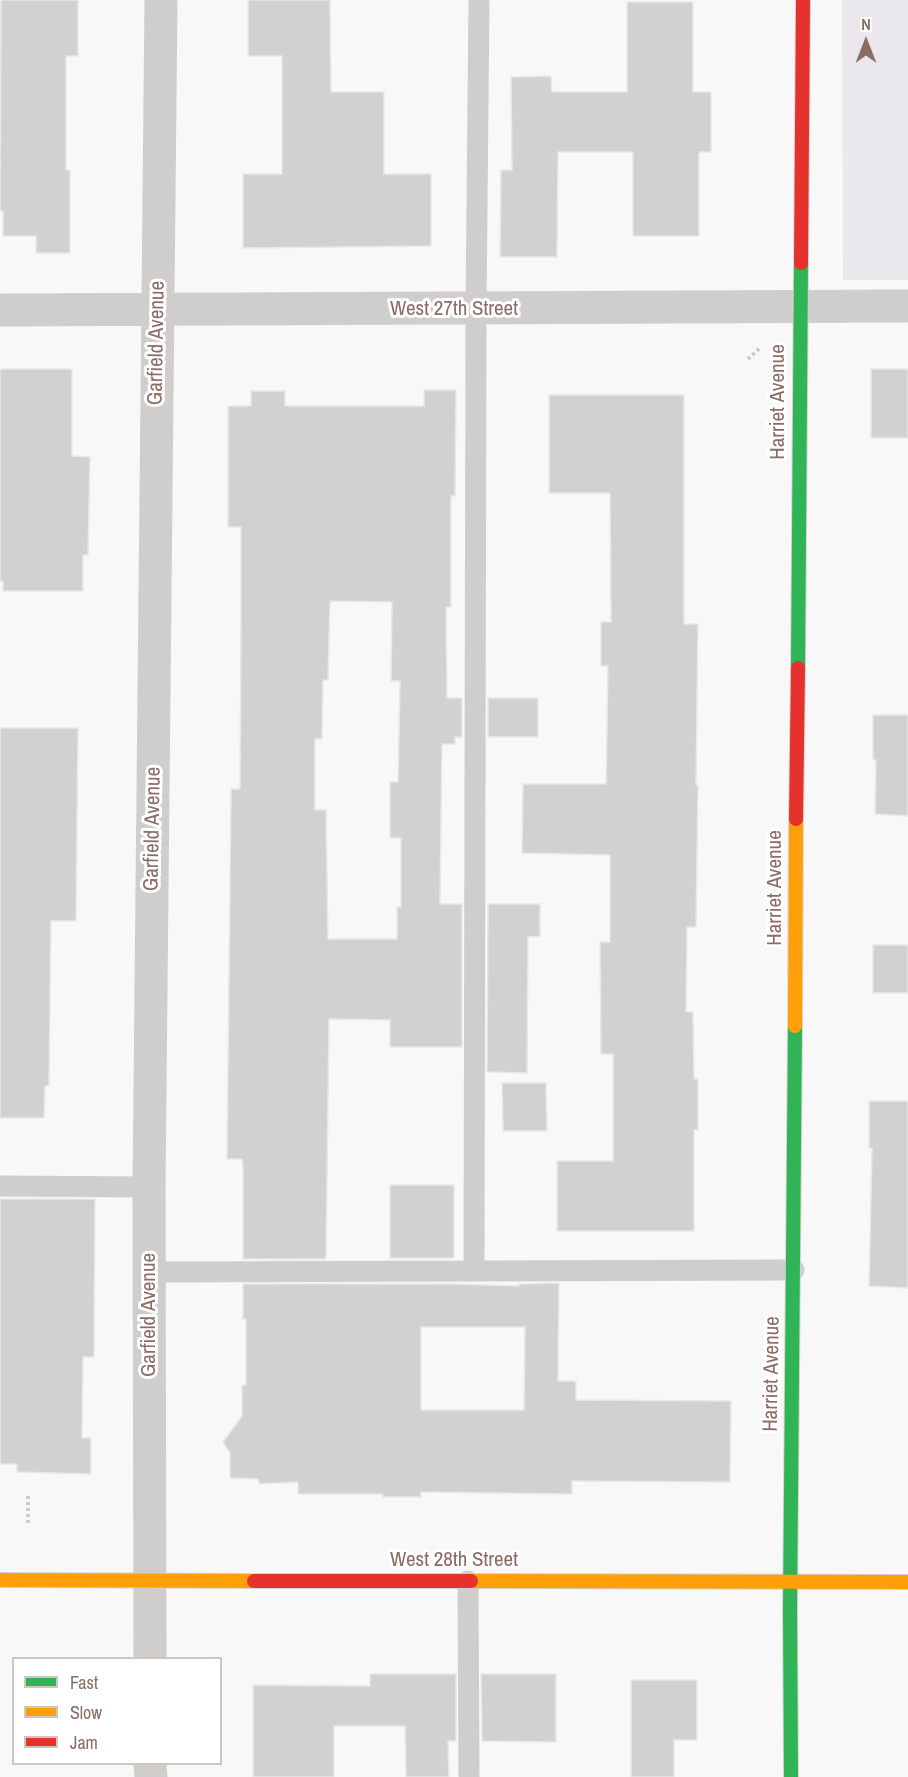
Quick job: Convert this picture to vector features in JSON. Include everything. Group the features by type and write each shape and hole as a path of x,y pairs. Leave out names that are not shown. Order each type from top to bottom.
{"street":[{"name":"Garfield Avenue","path":"150,1657 149,1187 161,0"},
{"name":"Harriet Avenue","path":"791,1777 802,0"},
{"name":"West 27th Street","path":"0,310 908,306"},
{"name":"West 28th Street","path":"0,1580 908,1582"}],"lane":[{"path":"474,1271 479,0"},
{"path":"0,1186 149,1187"},
{"path":"149,1272 794,1270"},
{"path":"468,1581 469,1777"}],"path":[{"path":"748,359 763,345"},
{"path":"28,1496 28,1524"}],"shaded area":[{"path":"842,0 908,0 908,280 843,280"}],"building":[{"path":"1,0 78,0 78,56 66,56 66,170 70,170 70,253 36,253 36,236 3,236 3,211 0,211"},
{"path":"248,0 330,0 331,92 384,92 384,174 431,174 431,246 243,248 243,174 282,174 282,56 248,56"},
{"path":"627,2 693,2 693,92 711,92 711,152 699,152 699,236 633,236 633,152 558,152 557,257 500,257 501,170 512,170 511,77 551,76 552,92 627,92"},
{"path":"0,369 72,369 72,456 90,457 88,555 83,555 83,591 3,591 3,581 0,581"},
{"path":"871,369 908,369 908,438 871,438"},
{"path":"424,390 456,390 455,496 451,496 451,607 446,607 447,698 462,698 462,737 455,737 455,744 442,744 440,904 462,904 462,1047 390,1047 390,1020 329,1019 326,1259 243,1259 243,1165 242,1159 227,1159 231,789 240,789 241,623 241,527 228,527 228,406 251,406 251,391 285,391 285,406 424,406","holes":["330,601 392,602 391,681 400,681 398,782 390,782 390,838 401,838 401,907 397,907 397,939 328,939 326,810 315,810 315,739 322,739 323,680 328,680"]},
{"path":"549,395 684,395 684,624 698,624 696,927 687,927 686,1012 693,1012 694,1079 698,1079 698,1130 694,1130 694,1231 557,1231 557,1161 613,1161 613,1054 601,1054 600,942 610,942 610,855 522,853 523,784 606,784 608,666 601,666 601,622 611,622 610,493 549,493"},
{"path":"488,698 538,698 538,737 488,737"},
{"path":"873,715 908,715 908,816 875,814 876,760 873,760"},
{"path":"0,728 78,728 76,921 51,921 49,1086 45,1086 44,1118 0,1118"},
{"path":"488,904 540,904 540,936 528,937 527,1073 487,1072"},
{"path":"873,945 908,945 908,993 873,993"},
{"path":"502,1083 546,1083 547,1131 503,1131"},
{"path":"869,1101 908,1101 908,1288 869,1286 872,1148 869,1148"},
{"path":"390,1185 454,1185 454,1258 390,1258"},
{"path":"0,1199 95,1199 94,1357 83,1357 82,1438 91,1438 91,1474 17,1472 17,1464 0,1464"},
{"path":"559,1283 558,1381 576,1381 576,1400 731,1401 730,1482 572,1481 572,1494 421,1492 421,1497 383,1497 383,1494 298,1494 298,1482 259,1484 258,1479 230,1478 230,1453 223,1442 242,1416 242,1385 246,1385 246,1319 243,1319 243,1284 519,1286 519,1284","holes":["421,1327 525,1327 524,1410 421,1410"]},
{"path":"370,1674 456,1674 456,1741 448,1741 449,1777 406,1777 405,1726 334,1726 334,1777 253,1777 253,1685 370,1686"},
{"path":"481,1674 556,1674 556,1742 482,1741"},
{"path":"631,1680 697,1680 697,1740 674,1740 674,1777 631,1777"}],"traffic: fast":[{"path":"798,668 801,263"},
{"path":"791,1777 790,1608 795,1026"}],"traffic: slow":[{"path":"795,1026 796,819"},
{"path":"0,1580 254,1581"},
{"path":"471,1581 908,1582"}],"traffic: jam":[{"path":"801,263 803,0"},
{"path":"796,819 798,668"},
{"path":"254,1581 471,1581"}]}
